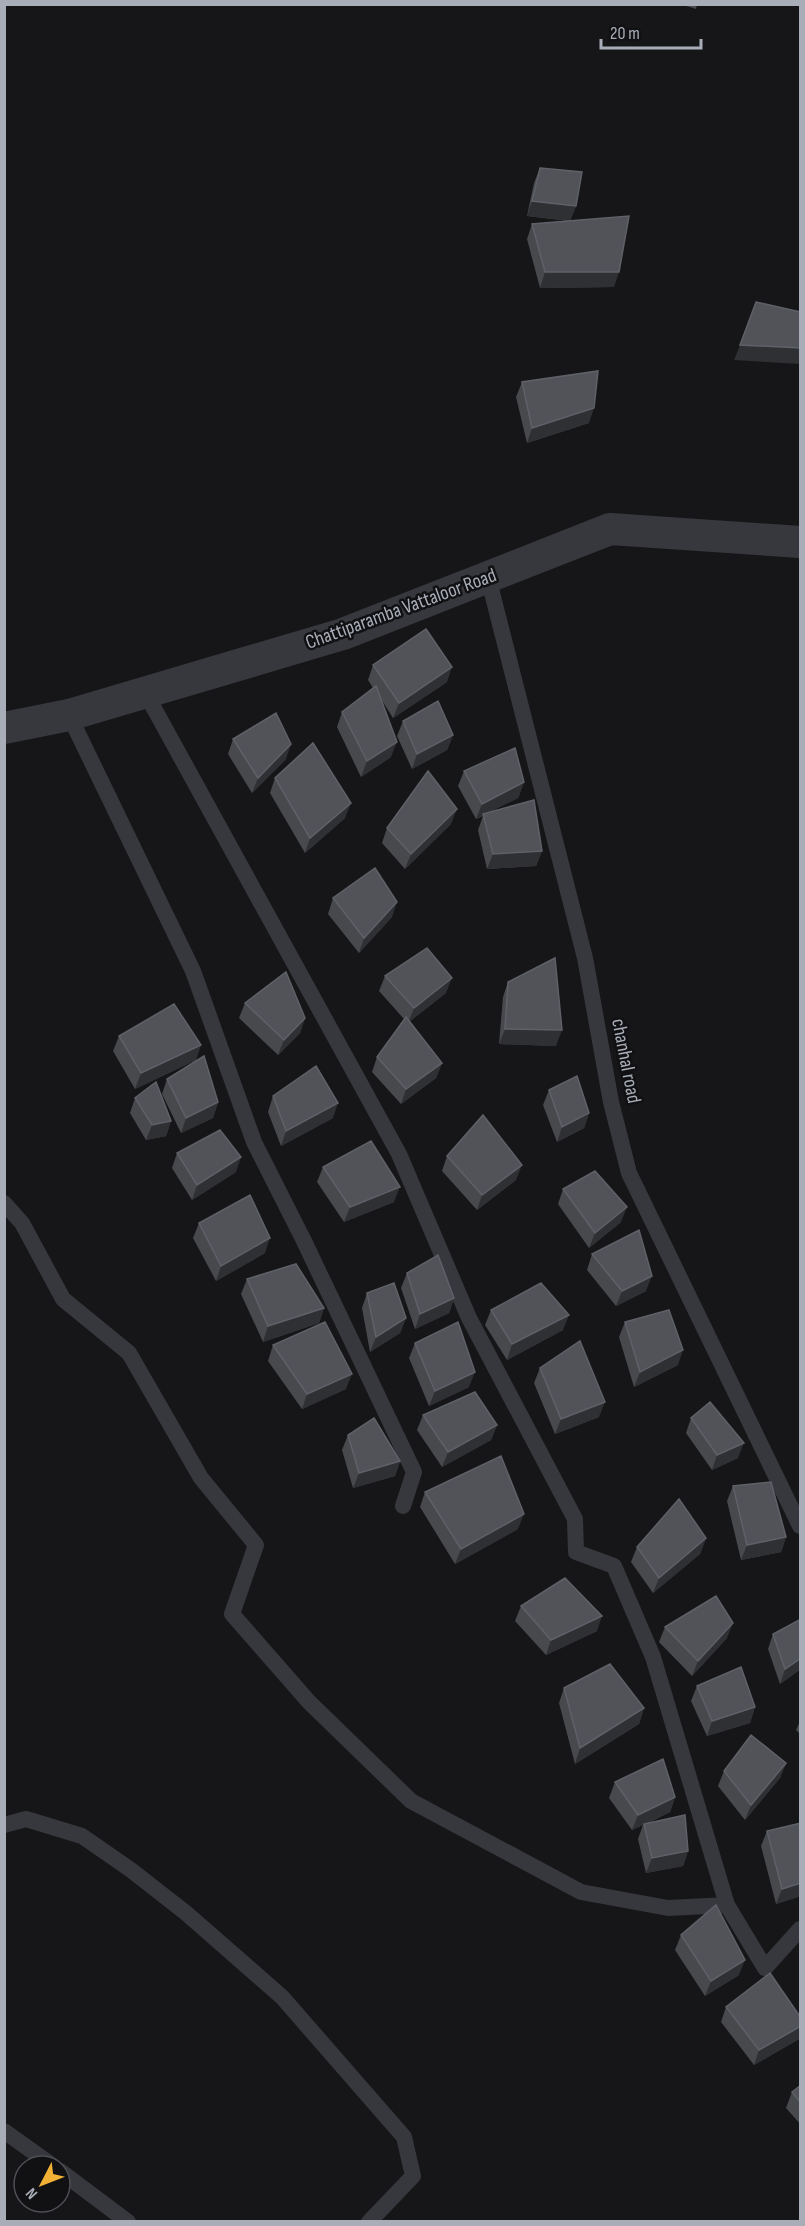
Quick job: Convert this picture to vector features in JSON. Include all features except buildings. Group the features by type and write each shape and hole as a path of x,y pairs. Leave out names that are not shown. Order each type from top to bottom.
{"street":[{"name":"Chattiparamba Vattaloor Road","path":"4,729 69,715 343,634 610,528 801,542"}],"lane":[{"name":"chanhal road","path":"488,577 585,958 611,1102 629,1173 799,1520"},
{"path":"145,692 399,1154 469,1318 576,1519 576,1552 614,1566 653,1657 727,1905 765,1968 801,1929"},
{"path":"69,715 193,971 254,1142 414,1472 403,1506"},
{"path":"4,1203 22,1223 63,1299 129,1353 201,1478 256,1545 232,1614 309,1702 402,1793 411,1801 581,1892 668,1908 727,1905"},
{"path":"4,1825 26,1819 82,1836 131,1870 186,1913 282,1997 404,2137 413,2176 369,2222"},
{"path":"4,2131 36,2154"},
{"path":"72,2180 128,2222"}]}
